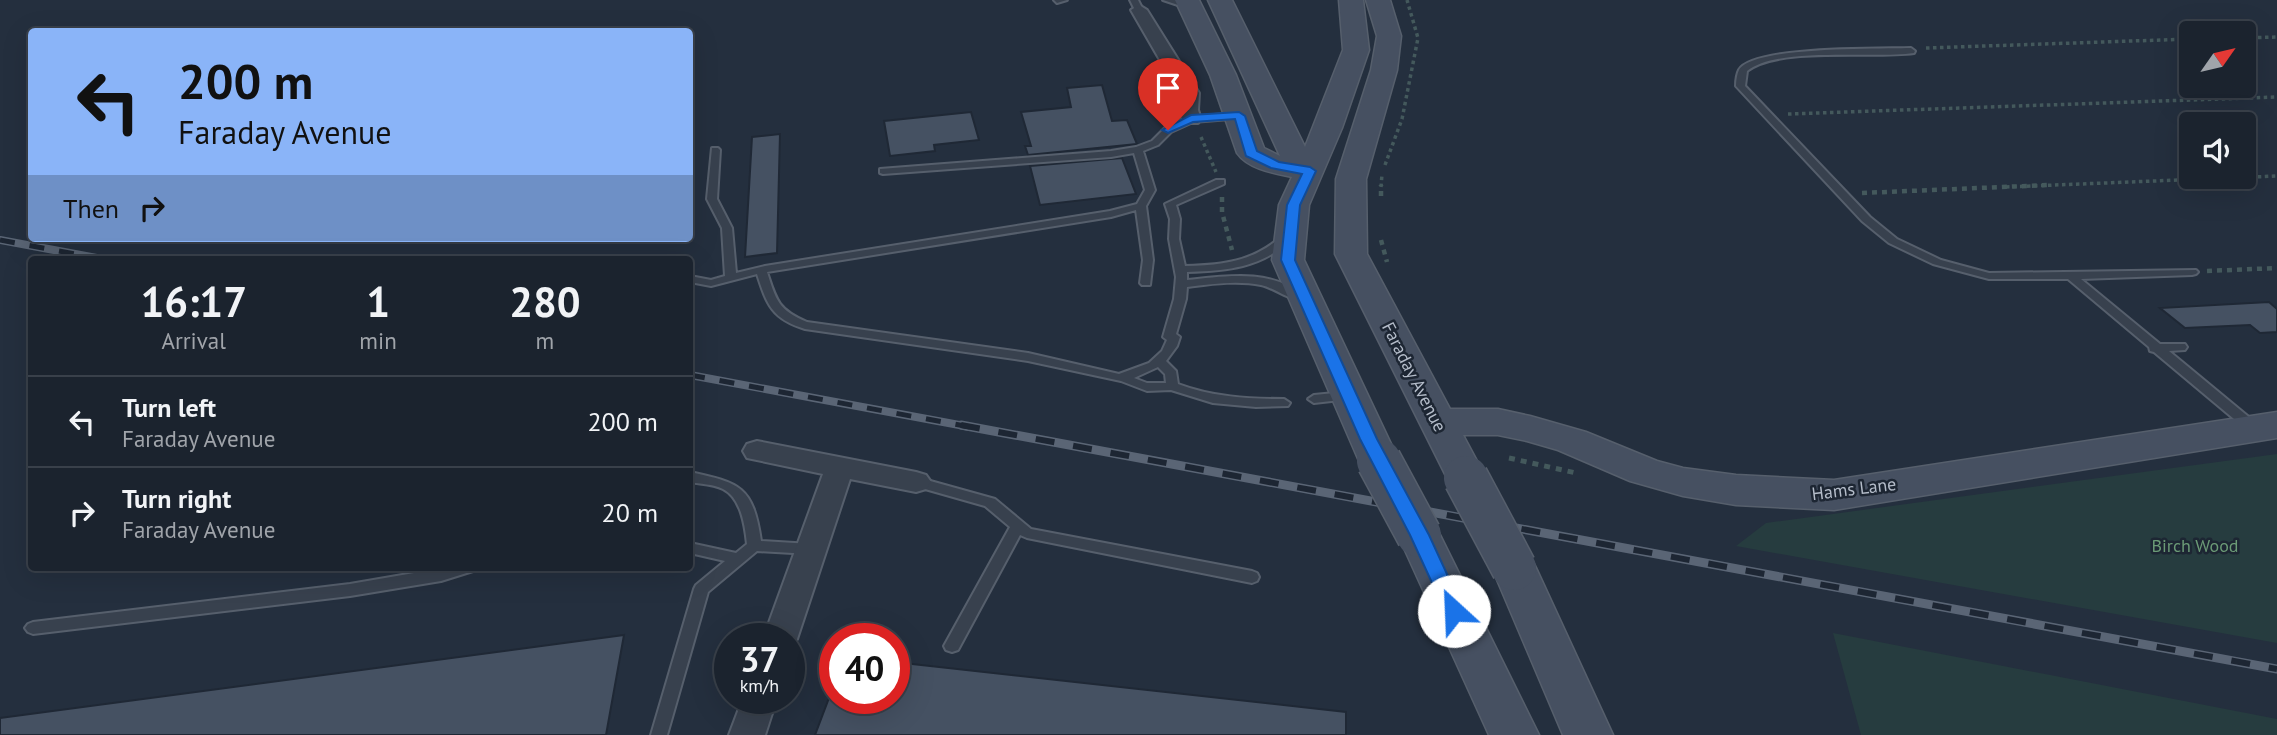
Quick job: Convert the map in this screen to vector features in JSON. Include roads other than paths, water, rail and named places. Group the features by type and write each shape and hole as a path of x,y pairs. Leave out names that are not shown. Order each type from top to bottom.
{"street":[{"path":"1220,0 1304,170"},
{"path":"1351,0 1356,50 1304,170 1289,233 1288,260 1308,305 1331,398 1379,461 1419,535 1514,735"},
{"name":"Faraday Avenue","path":"1378,0 1389,36 1384,70 1351,179 1352,254 1436,422 1514,568 1588,735"},
{"path":"1181,2 1212,48 1251,153 1276,165 1304,170"},
{"path":"1137,6 1189,93 1188,110 1191,119"},
{"name":"Hams Lane","path":"1436,422 1498,422 1519,427 1572,441 1644,471 1683,482 1786,494 1834,495 2265,427"},
{"path":"757,451 916,482"},
{"path":"786,623 839,468"},
{"path":"747,735 754,714"}],"lane":[{"path":"1057,1 1063,0"},
{"path":"1911,51 1782,55 1752,63 1743,70 1740,86 1866,219 1894,241 1937,262 1989,276 2192,272"},
{"path":"883,171 1111,155 1138,150 1154,143 1168,130 1191,119 1239,116"},
{"path":"715,150 712,199 727,228 731,277"},
{"path":"1138,150 1150,190 1141,206 1148,260 1146,283"},
{"path":"1123,377 1158,362 1172,348 1174,337 1169,337 1181,284 1181,269 1174,239 1175,219 1170,204 1220,182"},
{"path":"693,280 711,283 761,270 1111,214 1141,206"},
{"path":"1181,269 1245,264 1261,257 1289,233"},
{"path":"761,270 770,303 788,319 804,325 1028,357 1123,377 1142,387 1162,389 1172,386 1193,395 1226,401 1284,403"},
{"path":"2071,276 2154,348 2265,427"},
{"path":"1181,284 1252,280 1277,286 1308,305"},
{"path":"2154,348 2181,347"},
{"path":"1158,362 1170,371 1172,386"},
{"path":"693,478 731,487 738,495 752,529 754,546"},
{"path":"916,482 990,502 1027,533 1252,577"},
{"path":"952,646 1018,526"},
{"path":"659,735 701,589 754,546 811,550"},
{"path":"693,549 738,559"},
{"path":"33,628 350,590 454,571"}],"railway":[{"path":"0,240 86,256"},
{"path":"693,376 970,427"},
{"path":"961,425 2277,669"}],"park label":[{"name":"Birch Wood","path":"2195,546"}]}
